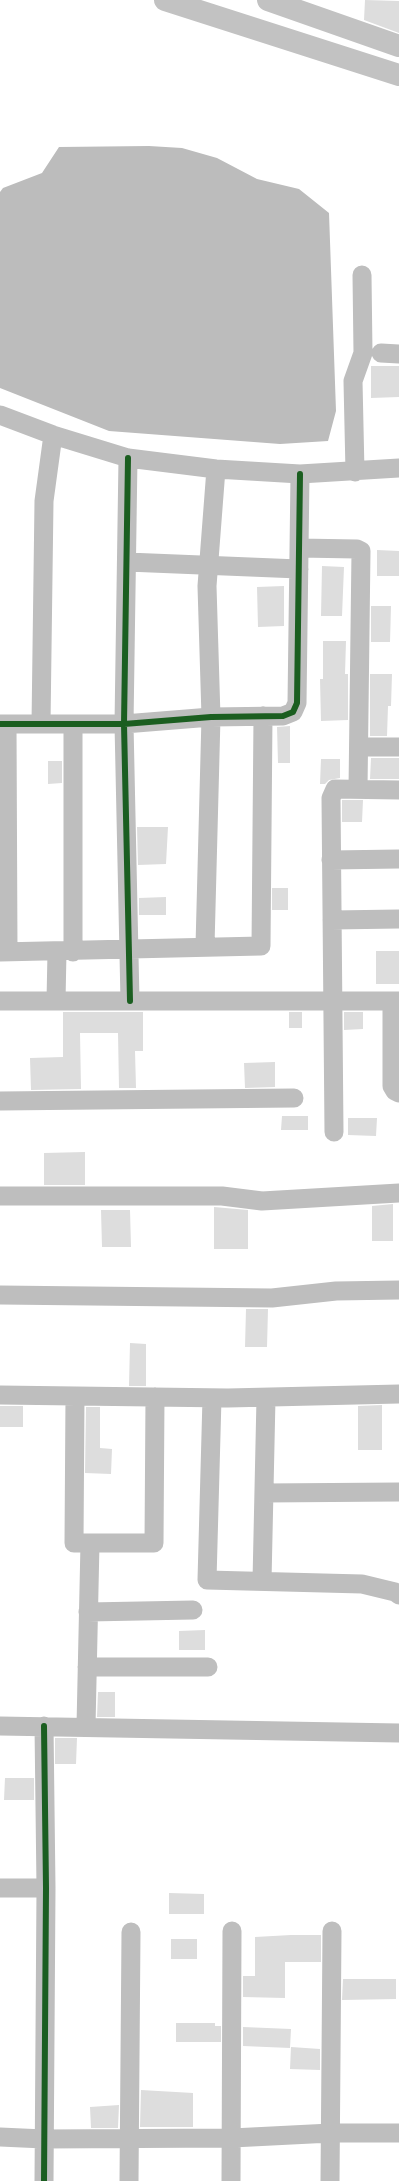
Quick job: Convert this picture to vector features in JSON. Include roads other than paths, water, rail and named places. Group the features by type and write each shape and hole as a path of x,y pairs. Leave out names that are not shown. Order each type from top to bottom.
{"street":[{"path":"165,0 399,75"},
{"path":"268,0 399,46"},
{"path":"355,472 353,381 362,353 362,275"},
{"path":"0,415 53,435 128,458 216,469 300,474 355,472 399,468"},
{"path":"41,724 44,501 53,435"},
{"path":"128,458 124,724 130,1001"},
{"path":"205,946 211,717 208,565 216,469"},
{"path":"263,716 261,946 205,946 65,952 4,952 4,724 124,724 211,717 263,716 283,716 293,712 297,703 300,474"},
{"path":"299,548 357,549 361,551 358,789"},
{"path":"127,562 299,569"},
{"path":"56,1001 65,952 73,724"},
{"path":"359,747 399,747"},
{"path":"334,1132 331,860 332,792 335,789 399,790"},
{"path":"331,860 399,859"},
{"path":"332,920 399,919"},
{"path":"0,1001 395,1001 392,1086 395,1091 399,1093"},
{"path":"0,1101 294,1098"},
{"path":"0,1196 222,1196 262,1201 399,1193"},
{"path":"0,1295 272,1298 336,1291 399,1290"},
{"path":"0,1395 266,1398 399,1394"},
{"path":"75,1396 74,1543 154,1543 155,1397"},
{"path":"212,1398 207,1580 362,1584 395,1592 399,1595"},
{"path":"262,1581 266,1398"},
{"path":"264,1493 399,1492"},
{"path":"86,1726 90,1543"},
{"path":"88,1612 193,1610"},
{"path":"87,1667 208,1667"},
{"path":"0,1726 86,1726 399,1732 399,1744"},
{"path":"44,1726 46,1888 44,2181"},
{"path":"0,1888 46,1888"},
{"path":"231,2181 232,1931"},
{"path":"330,2181 332,1931"},
{"path":"130,2181 131,1932"},
{"path":"0,2137 44,2139 232,2138 331,2133 399,2133"}]}
